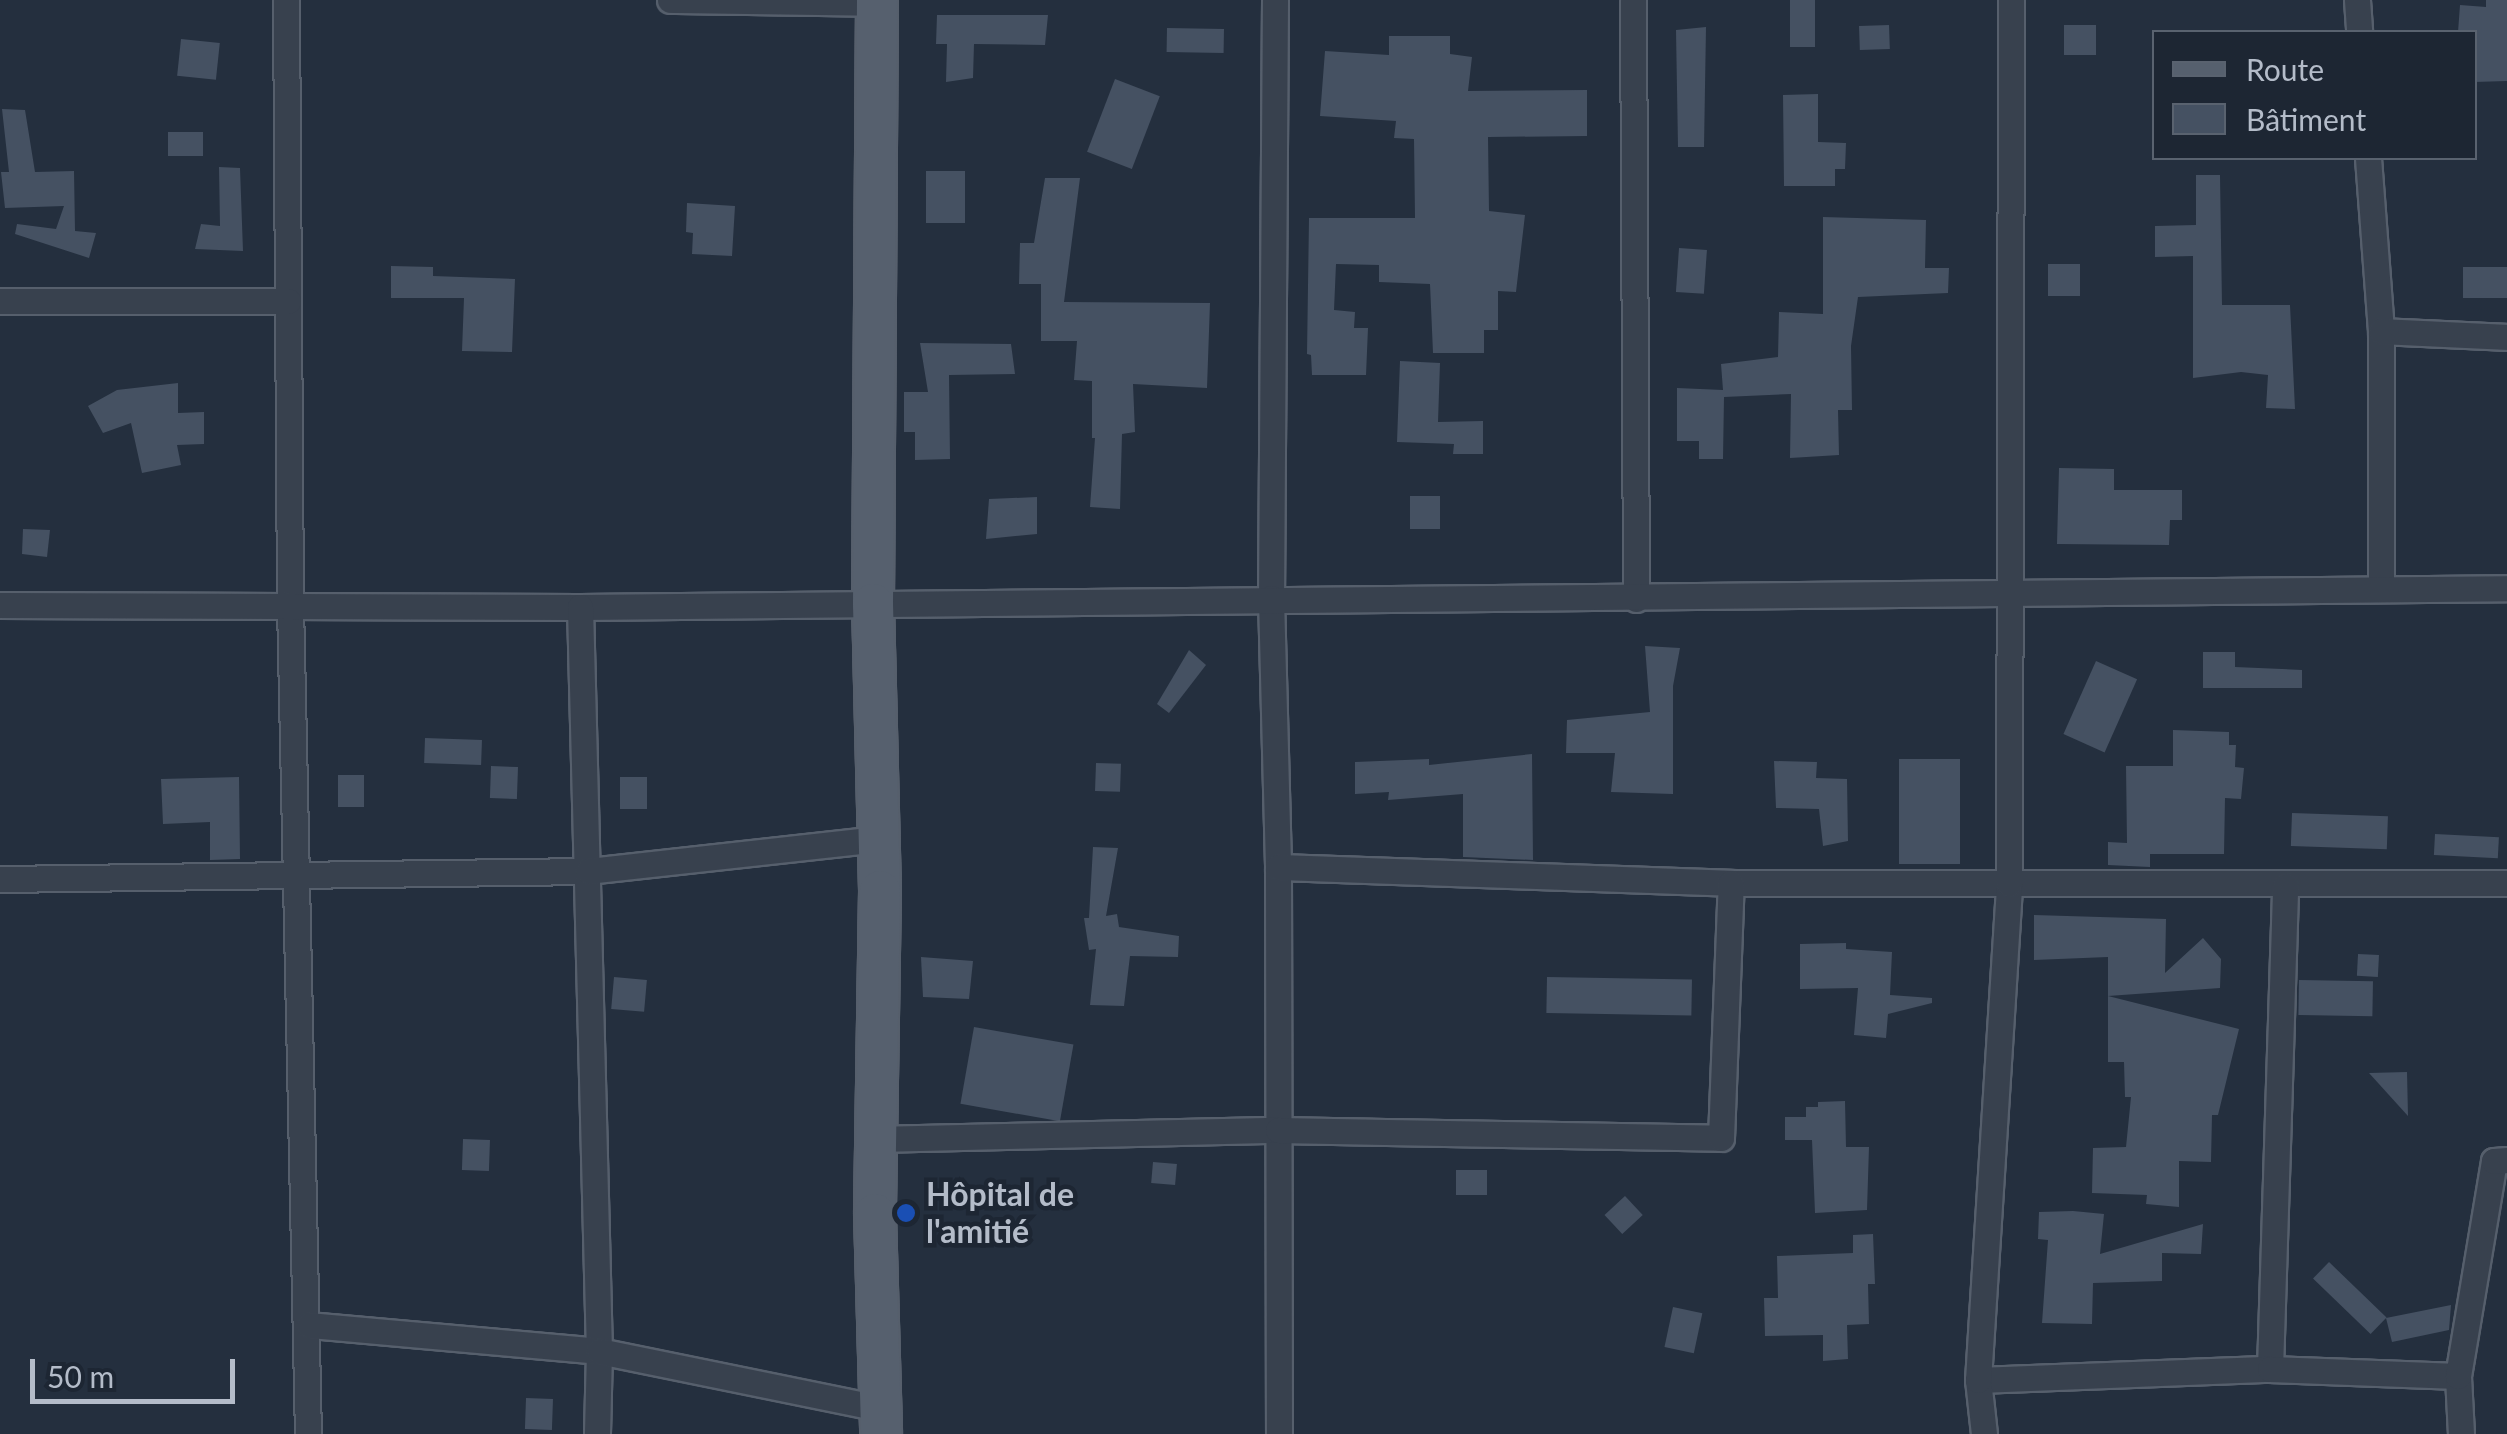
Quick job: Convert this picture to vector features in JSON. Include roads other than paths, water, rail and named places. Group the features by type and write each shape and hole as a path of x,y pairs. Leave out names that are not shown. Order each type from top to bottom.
{"main road":[{"path":"877,1 873,604 879,839 876,1139 880,1421"}],"street":[{"path":"286,0 290,604 308,1434"},
{"path":"670,0 877,1"},
{"path":"1275,0 1271,598 1278,867 1278,1434"},
{"path":"1633,0 1636,599"},
{"path":"1984,1434 1978,1380 2009,884 2011,0"},
{"path":"2357,0 2360,30"},
{"path":"2368,160 2380,331 2381,589"},
{"path":"0,301 288,301"},
{"path":"2380,331 2507,338"},
{"path":"0,604 580,606 2507,588"},
{"path":"580,606 599,1351 596,1434"},
{"path":"0,879 588,871 879,839"},
{"path":"1278,867 1731,883 2507,883"},
{"path":"876,1139 1278,1130 1722,1138 1731,883"},
{"path":"2270,1369 2285,886"},
{"path":"2461,1434 2458,1376 2494,1161 2507,1160"},
{"path":"308,1325 599,1351 880,1421"},
{"path":"1978,1380 2270,1369 2458,1376"}],"place":[{"name":"Hôpital de l'amitié","path":"906,1213"}]}
